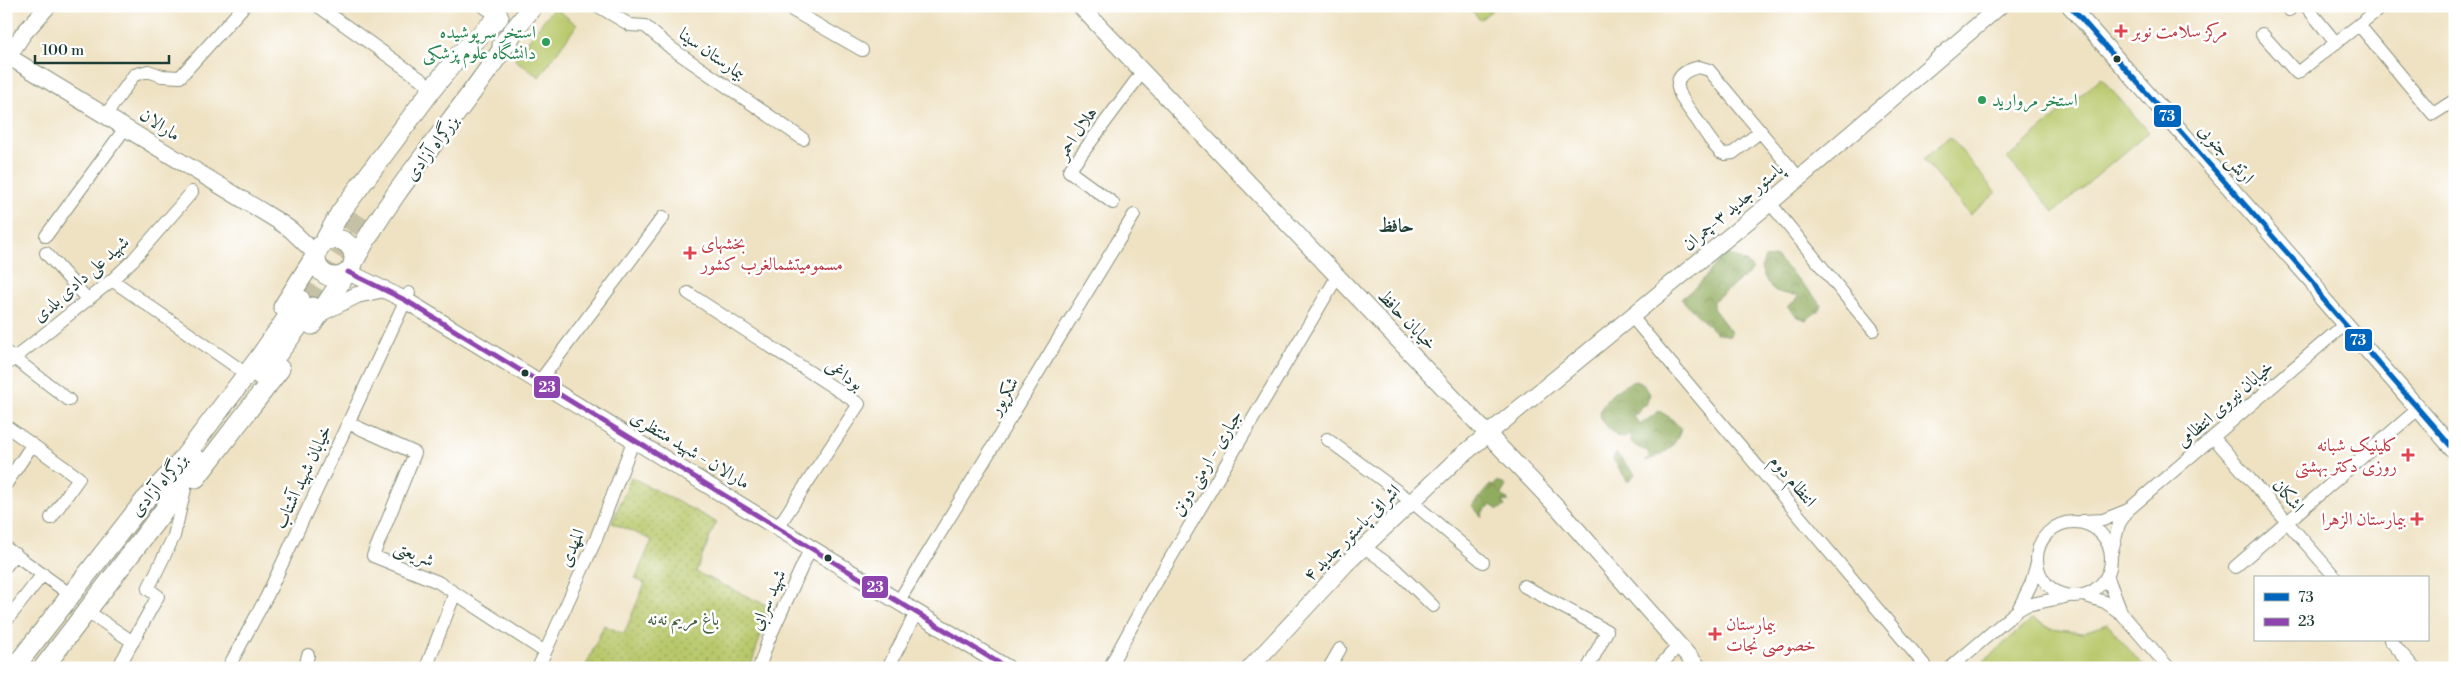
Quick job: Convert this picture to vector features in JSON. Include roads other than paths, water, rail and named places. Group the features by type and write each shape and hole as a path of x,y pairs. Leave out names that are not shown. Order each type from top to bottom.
{"highway":[{"name":"بزرگراه آزادی","path":"14,668 145,500 175,470 259,358 312,306 332,295 366,240 534,6"},
{"path":"145,500 164,464 285,305 335,223 371,170 433,88 496,10"},
{"name":"بزرگراه آزادی","path":"496,10 464,67 363,214 474,75 511,36"},
{"path":"335,223 338,230 346,238 355,241 366,240"},
{"path":"336,238 346,242 353,250 349,269 335,277 325,274 318,266 320,248 336,238"},
{"path":"302,276 313,275 320,278 328,285 332,295"},
{"path":"162,513 185,489 263,392 312,306"},
{"name":"بزرگراه آزادی","path":"43,668 162,513 185,477 312,306"}],"main road":[{"path":"7,57 23,34 48,6"},
{"name":"خیابان حافظ","path":"1080,6 1487,433 1599,553 1699,668"},
{"name":"پاستور جدید ۳-چمران","path":"1487,433 1770,203 2000,6"},
{"name":"ارتش جنوبی","path":"2070,6 2313,282 2322,298 2455,451"},
{"name":"مارالان","path":"7,57 126,127 320,248"},
{"name":"مارالان - شهید منتظری","path":"349,269 384,289 407,296 539,382 1007,668"},
{"name":"ارتش جنوبی","path":"2313,282 2330,290 2455,436"},
{"path":"312,306 384,289"},
{"name":"اشرافی-پاستور جدید ۴","path":"1251,667 1364,547 1487,433"}],"street":[{"path":"106,115 134,75 148,71 162,76 180,77 244,6"},
{"path":"318,6 433,88"},
{"name":"بیمارستان سینا","path":"598,6 630,25 645,26 671,48 803,139"},
{"path":"786,6 862,50"},
{"path":"2286,6 2289,10 2292,6"},
{"path":"2306,6 2336,43"},
{"path":"2262,34 2296,73 2382,6"},
{"path":"2359,25 2433,114 2455,100"},
{"path":"1761,131 1733,153 1724,154 1720,152 1680,97 1677,86 1681,76 1699,67 1709,70 1761,131 1800,178"},
{"name":"هلال احمر","path":"1113,203 1069,171 1143,71"},
{"path":"46,236 126,127"},
{"name":"شهید علی دادی بلدی","path":"9,358 112,280 133,260 192,192"},
{"path":"1770,203 1873,330"},
{"name":"شکرپور","path":"903,594 1134,215"},
{"path":"539,382 663,217"},
{"path":"46,253 88,300"},
{"name":"جباری - ارمنی دونن","path":"1109,668 1151,592 1337,277"},
{"path":"112,280 238,368"},
{"name":"بوداغی","path":"688,293 859,404 778,527"},
{"name":"خیابان شهید آشتاب","path":"228,668 267,596 407,296"},
{"name":"انتظام دوم","path":"1632,317 1927,668"},
{"name":"خیابان نیروی انتظامی","path":"2111,555 2119,524 2128,510 2344,324"},
{"path":"9,358 69,400"},
{"path":"2235,567 2418,409"},
{"name":"شریعتی","path":"348,422 415,453 373,556 438,582 545,652"},
{"path":"6,426 77,475 79,481 51,518"},
{"name":"اشکان","path":"2213,437 2334,576"},
{"name":"المهدی","path":"538,668 596,539 634,439"},
{"path":"1327,439 1412,502 1483,562"},
{"path":"6,484 11,467 32,445"},
{"path":"118,668 158,596 148,589 174,536 185,489"},
{"name":"خیابان نیروی انتظامی","path":"2076,521 2103,520 2128,510"},
{"path":"1950,668 2026,605 2078,595 2101,584 2107,575 2111,555 2103,535 2086,523 2076,521 2065,522 2047,533 2041,542 2031,584 2018,610"},
{"name":"شهید سرابی","path":"759,668 768,641 811,547"},
{"path":"1364,547 1395,569 1433,606"},
{"path":"6,566 11,551 71,595"},
{"path":"2037,562 2045,582 2062,594 2078,595 2105,602 2122,614 2169,668"},
{"path":"6,621 43,574"},
{"path":"2107,575 2113,596 2122,614"},
{"path":"1524,586 1607,631 1588,668"},
{"path":"426,668 455,593"},
{"path":"87,611 133,642"},
{"path":"888,668 916,613"},
{"path":"2392,642 2414,668"},
{"path":"1658,668 1679,645"},
{"path":"1329,668 1340,649"},
{"path":"304,668 308,655"}],"tunnel":[{"path":"300,299 357,210"},
{"path":"313,307 369,218"}],"place":[{"name":"مرکز سلامت نوبر","path":"2121,31"},
{"name":"استخر سرپوشیده دانشگاه علوم پزشکی","path":"546,42"},
{"name":"استخر مروارید","path":"1982,100"},
{"name":"بخشهای مسمومیتشمالغرب کشور","path":"690,253"},
{"name":"کلینیک شبانه روزی دکتر بهشتی","path":"2408,455"},
{"name":"بیمارستان الزهرا","path":"2417,519"},
{"name":"بیمارستان خصوصی نجات","path":"1715,634"}],"district":[{"name":"حافظ","path":"1396,226"}],"park label":[{"name":"باغ مریم نه‌نه","path":"683,619"}]}
